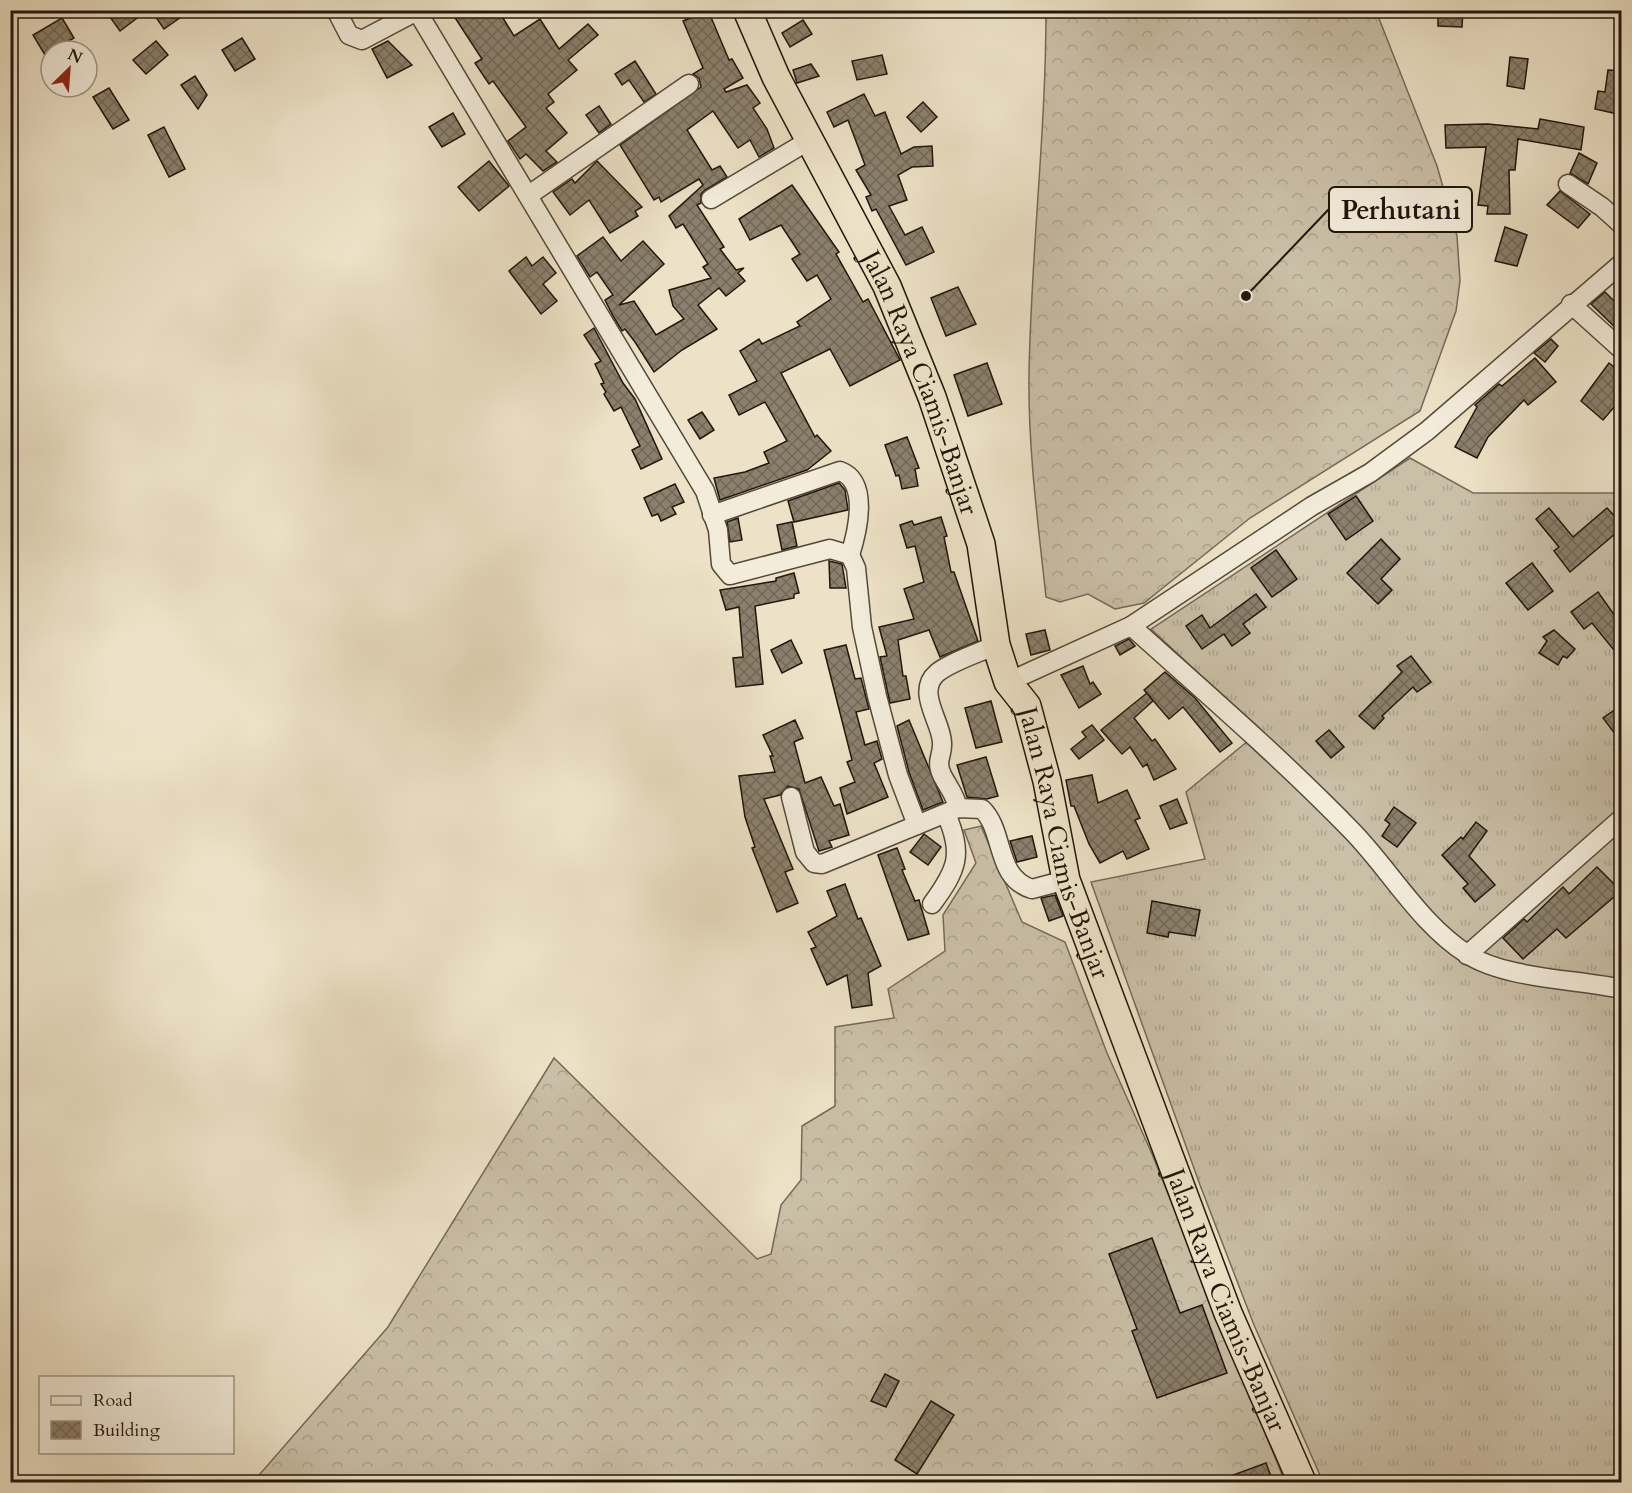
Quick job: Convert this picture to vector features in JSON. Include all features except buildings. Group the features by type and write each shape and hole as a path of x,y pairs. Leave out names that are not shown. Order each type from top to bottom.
{"highway":[{"name":"Jalan Raya Ciamis-Banjar","path":"747,10 771,66 808,141 887,286 932,397 981,544 996,645 1008,682 1027,706 1047,781 1066,880 1228,1313 1302,1482"}],"street":[{"path":"336,10 349,35 362,40 418,11 705,491 720,539 721,564 730,575 830,549 850,555"},
{"path":"529,195 688,84"},
{"path":"711,200 808,141"},
{"path":"1568,184 1602,207 1622,225"},
{"path":"1008,682 1131,626 1399,452 1427,431 1571,304 1622,263"},
{"path":"1571,304 1622,350"},
{"path":"712,515 840,471 851,479 856,491 860,518 850,555 856,568 861,627 898,775 917,825"},
{"path":"1131,626 1264,746 1353,832 1433,926 1467,955 1516,973 1622,989"},
{"path":"932,904 949,881 956,863 957,844 952,811 955,793 942,775 938,763 943,741 928,694 930,684 938,672 996,645"},
{"path":"791,797 805,852 814,863 822,864 952,811 970,806 985,812 996,837 1001,859 1021,884 1032,890 1066,880"},
{"path":"1467,955 1622,818"}],"green space":[{"path":"1046,11 1376,11 1437,166 1457,236 1460,281 1456,311 1420,411 1250,518 1144,603 1115,609 1088,594 1060,602 1046,597 1032,458 1029,374 1032,283 1044,102"},
{"path":"1410,458 1473,493 1621,493 1621,1482 1323,1482 1254,1325 1200,1185 1091,882 1205,859 1186,792 1260,731 1151,629"},
{"path":"981,826 1022,922 1065,942 1107,1053 1152,1154 1285,1482 253,1482 388,1327 554,1058 757,1259 771,1254 781,1205 801,1180 802,1126 835,1106 835,1027 894,1018 888,989 945,951 943,915 976,863 964,830"}],"place":[{"name":"Perhutani","path":"1246,296"}]}
